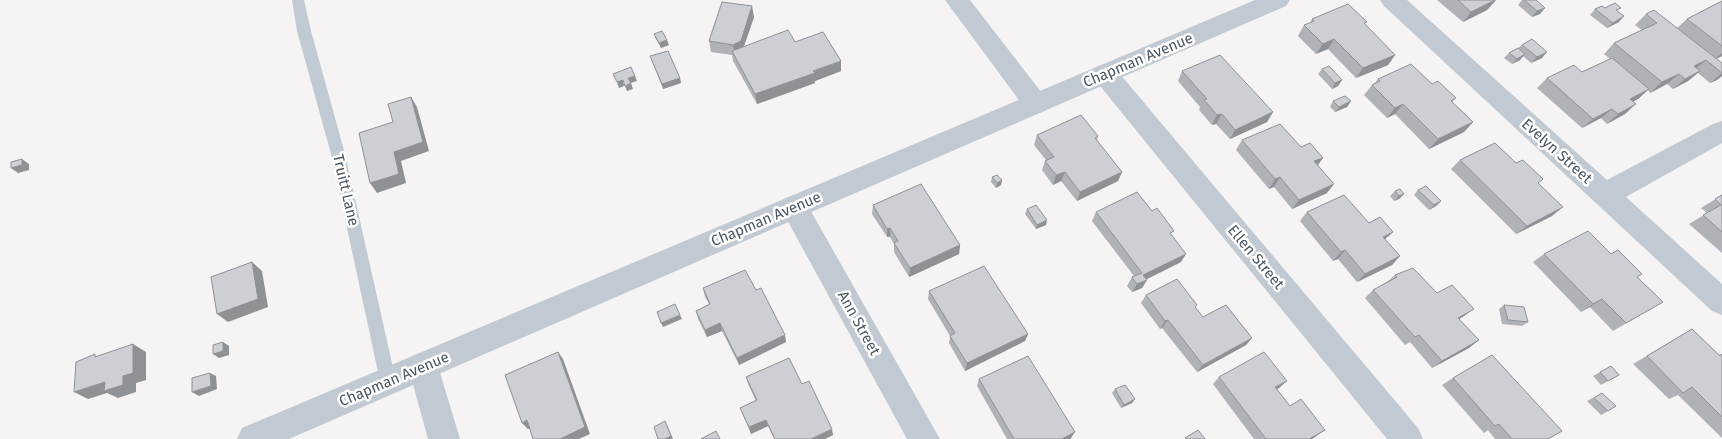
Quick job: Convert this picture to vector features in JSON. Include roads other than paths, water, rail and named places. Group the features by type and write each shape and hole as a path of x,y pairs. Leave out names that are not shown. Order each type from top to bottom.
{"street":[{"path":"957,0 1036,104"},
{"name":"Chapman Avenue","path":"253,439 1278,0"},
{"name":"Evelyn Street","path":"1392,0 1722,302"},
{"name":"Ellen Street","path":"1105,74 1407,439"},
{"path":"1605,195 1722,131"},
{"name":"Ann Street","path":"794,207 924,439"},
{"path":"424,366 444,439"}],"lane":[{"name":"Truitt Lane","path":"298,0 304,31 338,154 388,381"}]}
